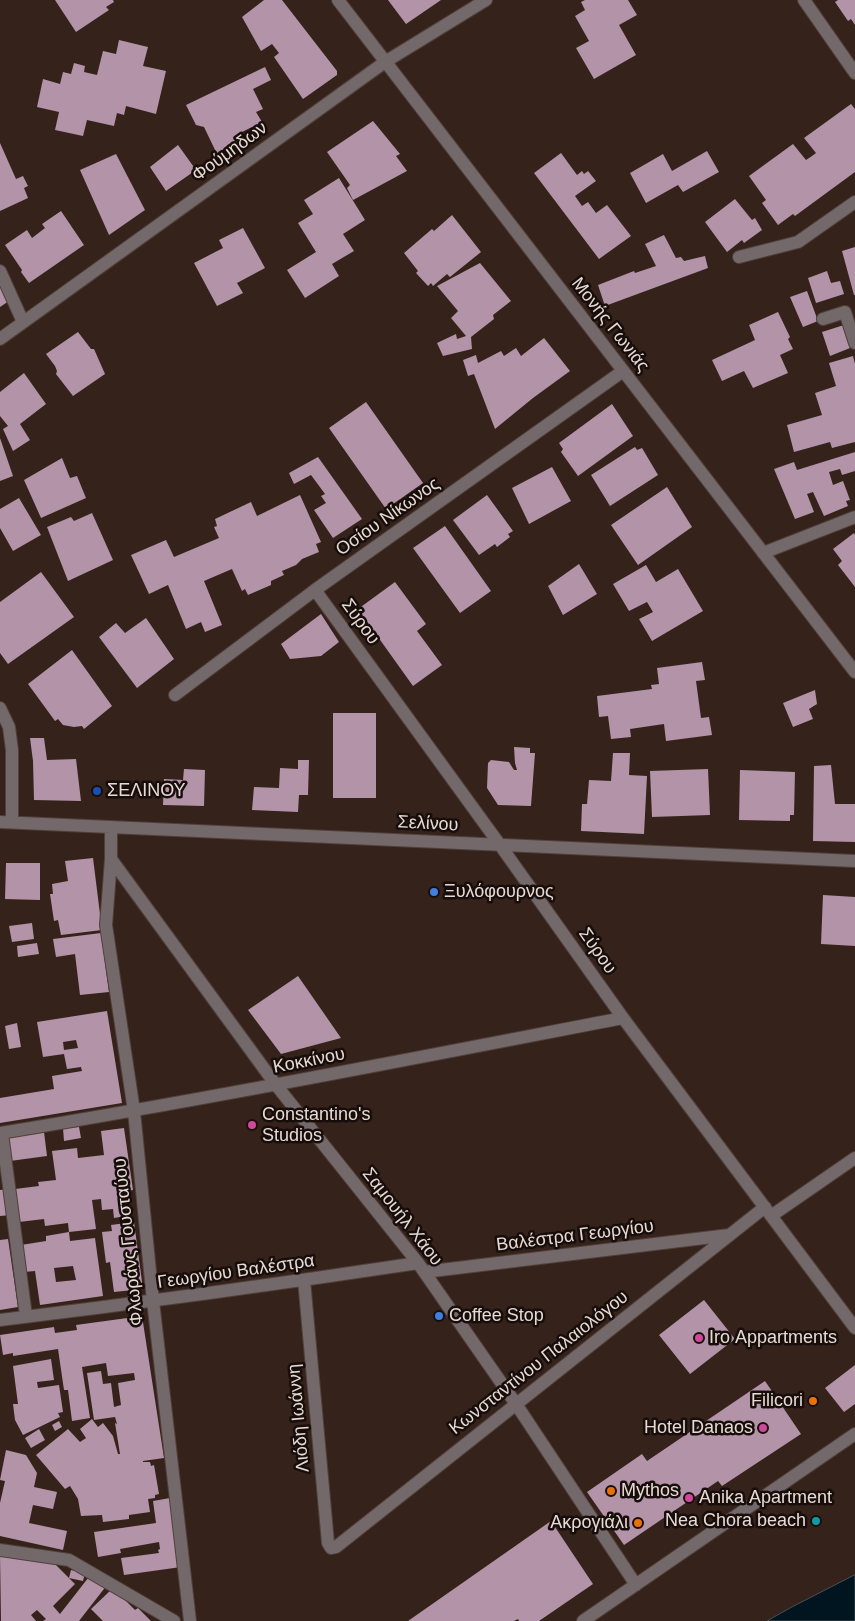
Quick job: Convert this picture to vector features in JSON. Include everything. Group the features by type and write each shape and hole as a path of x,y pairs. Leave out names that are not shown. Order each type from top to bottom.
{"street":[{"name":"Μονής Γωνιάς","path":"338,0 855,672"},
{"name":"Φούμηδων","path":"0,339 385,62 486,0"},
{"path":"804,0 855,73"},
{"path":"739,257 798,242 855,202"},
{"path":"0,271 23,322"},
{"path":"823,319 846,312 855,343"},
{"name":"Οσίου Νίκωνος","path":"175,695 315,590 623,370"},
{"path":"763,553 855,517"},
{"name":"Σύρου","path":"315,590 623,1018 855,1328"},
{"path":"0,708 9,727 12,750 6,822"},
{"name":"Σελίνου","path":"6,822 855,861"},
{"path":"111,826 111,859"},
{"name":"Σαμουήλ Χάου","path":"111,859 276,1085 421,1268 516,1404 636,1585"},
{"name":"Φλωράνς Γουσταύου","path":"111,859 106,925 134,1111 152,1301 190,1621"},
{"name":"Κοκκίνου","path":"1,1133 276,1085 623,1018"},
{"path":"1,1133 26,1316"},
{"name":"Κωνσταντίνου Παλαιολόγου","path":"336,1547 730,1235 855,1158"},
{"name":"Βαλέστρα Γεωργίου","path":"421,1268 730,1235"},
{"name":"Γεωργίου Βαλέστρα","path":"0,1320 304,1280 421,1268"},
{"name":"Λιόδη Ιωάννη","path":"304,1280 328,1543 330,1547 336,1547"},
{"path":"583,1621 855,1434"},
{"path":"0,1550 69,1560 174,1621"}],"water":[{"path":"855,1575 855,1621 767,1621 790,1608"}],"building":[{"path":"55,0 113,0 114,2 106,7 109,10 76,32"},
{"path":"264,0 282,0 337,71 337,75 303,99 274,57 279,53 272,44 261,51 242,17"},
{"path":"388,0 441,0 406,24"},
{"path":"585,0 628,0 637,15 619,25 636,55 594,79 576,48 589,41 575,16 585,10 581,2"},
{"path":"838,0 855,0 855,25 851,19 848,21 835,2"},
{"path":"119,40 148,47 143,66 166,71 156,114 126,106 124,115 117,113 114,126 87,120 83,136 55,130 59,112 37,107 43,79 60,84 63,72 71,74 74,63 85,66 84,72 97,75 103,51 116,54"},
{"path":"265,67 271,80 253,89 263,109 256,112 262,122 240,133 244,141 217,154 204,127 196,125 186,105"},
{"path":"851,104 855,109 855,172 795,216 793,214 778,225 762,203 766,200 749,176 793,144 806,160 812,156 816,153 804,138"},
{"path":"373,121 400,154 396,156 407,171 353,200 347,188 350,185 327,152"},
{"path":"0,143 16,179 23,176 28,186 24,188 28,198 0,211"},
{"path":"178,145 196,170 166,191 150,167"},
{"path":"707,151 719,172 683,192 678,185 646,203 630,173 663,154 672,171"},
{"path":"561,153 577,175 582,171 584,174 588,171 596,181 575,196 582,206 588,202 596,213 607,205 631,236 599,259 534,173"},
{"path":"116,154 145,210 109,235 80,170"},
{"path":"339,178 365,220 343,234 354,251 332,264 339,276 305,298 287,270 316,252 298,223 313,214 304,200"},
{"path":"735,199 752,220 755,218 762,230 744,243 742,240 727,252 705,222"},
{"path":"61,211 84,245 29,283 5,245 27,230 32,238 45,228 42,224"},
{"path":"452,215 481,252 450,277 447,274 433,286 431,283 428,286 416,273 418,271 404,253"},
{"path":"243,228 265,268 237,283 243,293 217,306 194,263 223,248 219,240"},
{"path":"664,235 676,258 681,257 684,261 705,256 708,268 605,306 598,285 634,271 635,273 656,266 645,244"},
{"path":"855,247 855,295 854,295 842,251"},
{"path":"480,263 511,301 493,315 494,319 471,337 472,349 443,356 437,343 456,334 457,339 466,336 451,318 458,311 437,286"},
{"path":"827,271 831,283 840,281 844,294 816,303 808,278"},
{"path":"0,281 12,299 0,307"},
{"path":"807,291 818,321 803,327 790,297"},
{"path":"778,312 790,337 788,339 793,349 780,355 788,373 753,388 744,371 722,381 712,360 755,340 749,325"},
{"path":"844,325 850,348 830,356 822,332"},
{"path":"78,332 91,349 94,349 105,374 73,396 56,374 55,366 46,354"},
{"path":"544,338 570,371 495,429 474,374 468,376 463,360 476,355 478,363 501,351 504,356 516,348 521,356"},
{"path":"853,356 855,364 855,442 832,448 830,442 794,452 787,425 822,415 815,393 836,386 829,363"},
{"path":"24,373 46,404 20,424 30,440 13,451 3,429 8,426 0,416 0,392"},
{"path":"366,402 423,483 386,509 329,428"},
{"path":"612,404 633,436 578,476 561,452 563,449 559,443"},
{"path":"0,438 13,476 0,481"},
{"path":"635,447 637,450 642,448 658,475 610,506 591,475"},
{"path":"855,452 855,471 842,475 840,469 829,472 833,485 843,481 850,500 846,501 848,506 824,516 813,492 807,494 814,512 795,519 774,469 794,462 797,470"},
{"path":"318,457 362,519 333,538 314,510 326,503 321,496 325,494 311,475 294,484 289,473"},
{"path":"62,458 70,478 77,476 86,498 41,518 24,480"},
{"path":"552,467 571,501 529,524 512,488"},
{"path":"667,487 692,527 638,565 611,525"},
{"path":"300,495 321,542 316,544 319,552 302,559 296,565 282,571 284,575 271,581 271,585 248,595 245,589 242,591 232,569 204,581 222,625 205,632 201,622 186,629 168,585 149,594 131,555 166,540 174,557 219,538 214,527 217,526 215,519 251,502 257,516"},
{"path":"487,495 513,531 508,534 510,537 497,547 495,544 479,555 453,520"},
{"path":"19,498 41,535 13,551 0,528 0,509"},
{"path":"92,513 113,560 68,581 47,527 71,517 74,521"},
{"path":"445,526 491,591 460,613 413,548"},
{"path":"854,533 855,587 838,565 842,561 833,549"},
{"path":"579,564 597,594 563,615 548,586"},
{"path":"646,565 656,582 678,569 703,611 652,641 639,619 653,612 647,602 629,611 613,584"},
{"path":"41,572 74,617 8,664 0,653 0,602"},
{"path":"395,582 426,624 417,631 442,665 413,686 358,609"},
{"path":"321,614 339,642 321,656 290,659 281,644"},
{"path":"146,618 174,659 137,688 99,637 116,623 125,633"},
{"path":"72,650 112,706 84,729 82,726 63,725 58,719 55,721 28,684"},
{"path":"702,662 705,680 696,681 701,718 709,717 712,735 666,741 664,724 630,729 631,737 611,739 608,716 599,717 597,696 652,689 651,685 659,684 657,668"},
{"path":"815,690 817,704 809,709 813,719 793,727 783,703"},
{"path":"333,713 376,713 376,798 333,798"},
{"path":"30,738 44,738 47,760 76,759 81,801 34,800 33,761"},
{"path":"514,747 530,748 530,753 535,753 531,806 498,805 487,788 488,763 491,760 509,762 514,770 517,770"},
{"path":"613,753 630,753 629,775 647,776 644,834 581,831 582,804 587,804 589,780 611,781"},
{"path":"298,760 309,760 308,795 299,795 298,812 252,810 254,787 279,788 280,768 298,769"},
{"path":"831,765 835,804 855,804 855,842 813,841 814,766"},
{"path":"184,769 205,770 204,806 163,805 164,779 183,780"},
{"path":"708,769 710,815 652,817 650,771"},
{"path":"740,770 795,772 794,815 790,815 790,821 739,820"},
{"path":"93,858 102,930 61,935 58,920 54,921 50,894 53,894 52,884 68,881 65,861"},
{"path":"6,863 40,863 40,900 5,899"},
{"path":"823,895 855,897 855,946 821,944"},
{"path":"32,923 34,939 12,942 9,926"},
{"path":"101,933 109,992 80,995 75,954 56,957 53,939"},
{"path":"37,943 39,954 18,957 17,946"},
{"path":"298,976 341,1038 281,1054 248,1010"},
{"path":"107,1011 122,1103 0,1123 0,1098 54,1089 52,1076 82,1071 81,1067 67,1069 64,1054 43,1057 37,1022","holes":["76,1040 78,1048 64,1050 63,1042"]},
{"path":"17,1023 21,1047 9,1049 5,1026"},
{"path":"79,1127 81,1138 64,1141 63,1128"},
{"path":"124,1128 133,1190 119,1192 121,1208 131,1206 132,1215 114,1218 113,1209 102,1210 101,1199 92,1200 96,1229 69,1232 68,1223 45,1226 44,1219 19,1222 15,1189 39,1186 38,1182 56,1180 52,1151 77,1148 78,1158 104,1155 101,1131"},
{"path":"44,1132 47,1156 10,1161 6,1137"},
{"path":"8,1189 11,1215 0,1216 0,1190"},
{"path":"134,1222 143,1289 114,1292 110,1262 106,1263 102,1232 112,1231 111,1225"},
{"path":"69,1232 70,1241 95,1238 103,1296 40,1305 35,1271 24,1272 21,1245 46,1241 46,1236","holes":["73,1266 76,1280 56,1282 54,1268"]},
{"path":"8,1239 18,1307 0,1310 0,1240"},
{"path":"704,1300 735,1339 690,1374 659,1335"},
{"path":"142,1316 164,1458 143,1462 150,1462 151,1466 154,1465 159,1494 155,1495 155,1498 148,1499 150,1512 129,1515 129,1519 103,1522 102,1515 81,1516 78,1499 70,1486 65,1489 36,1455 68,1429 80,1442 86,1438 80,1429 92,1419 98,1427 103,1423 113,1436 118,1454 120,1454 115,1417 94,1420 87,1373 101,1371 103,1384 111,1383 114,1407 121,1405 118,1383 135,1380 134,1373 108,1376 106,1363 82,1367 90,1418 72,1421 68,1390 64,1390 58,1349 13,1356 13,1353 3,1355 0,1335 54,1327 55,1333 77,1330 76,1325"},
{"path":"51,1359 54,1380 37,1382 38,1388 59,1385 63,1412 58,1413 60,1417 23,1435 15,1420 13,1404 18,1404 13,1366"},
{"path":"855,1365 855,1404 844,1412 825,1388"},
{"path":"765,1381 801,1434 722,1486 718,1481 624,1545 587,1492 642,1454 647,1461"},
{"path":"59,1421 62,1427 55,1431 52,1425"},
{"path":"39,1429 45,1440 31,1448 25,1438"},
{"path":"6,1450 26,1455 37,1473 34,1487 57,1492 53,1509 33,1505 29,1523 67,1531 63,1550 0,1536 0,1503 5,1481 0,1480"},
{"path":"170,1498 181,1567 124,1575 121,1558 159,1553 159,1542 120,1549 121,1553 98,1557 94,1532 156,1523 153,1501"},
{"path":"551,1521 593,1584 539,1621 519,1621 518,1619 514,1621 408,1621"},
{"path":"0,1554 55,1564 75,1584 53,1606 60,1614 92,1573 107,1585 79,1621 43,1621 46,1619 37,1610 31,1615 36,1621 1,1621"},
{"path":"71,1570 85,1573 83,1581 69,1578"},
{"path":"113,1588 135,1610 138,1608 151,1621 103,1621 91,1609"}],"place":[{"name":"ΣΕΛΙΝΟΥ","path":"97,791"},
{"name":"Ξυλόφουρνος","path":"434,892"},
{"name":"Constantino's Studios","path":"252,1125"},
{"name":"Coffee Stop","path":"439,1316"},
{"name":"Iro Appartments","path":"699,1338"},
{"name":"Filicori","path":"813,1401"},
{"name":"Hotel Danaos","path":"763,1428"},
{"name":"Mythos","path":"611,1491"},
{"name":"Anika Apartment","path":"689,1498"},
{"name":"Nea Chora beach","path":"816,1521"},
{"name":"Ακρογιάλι","path":"638,1523"}]}
